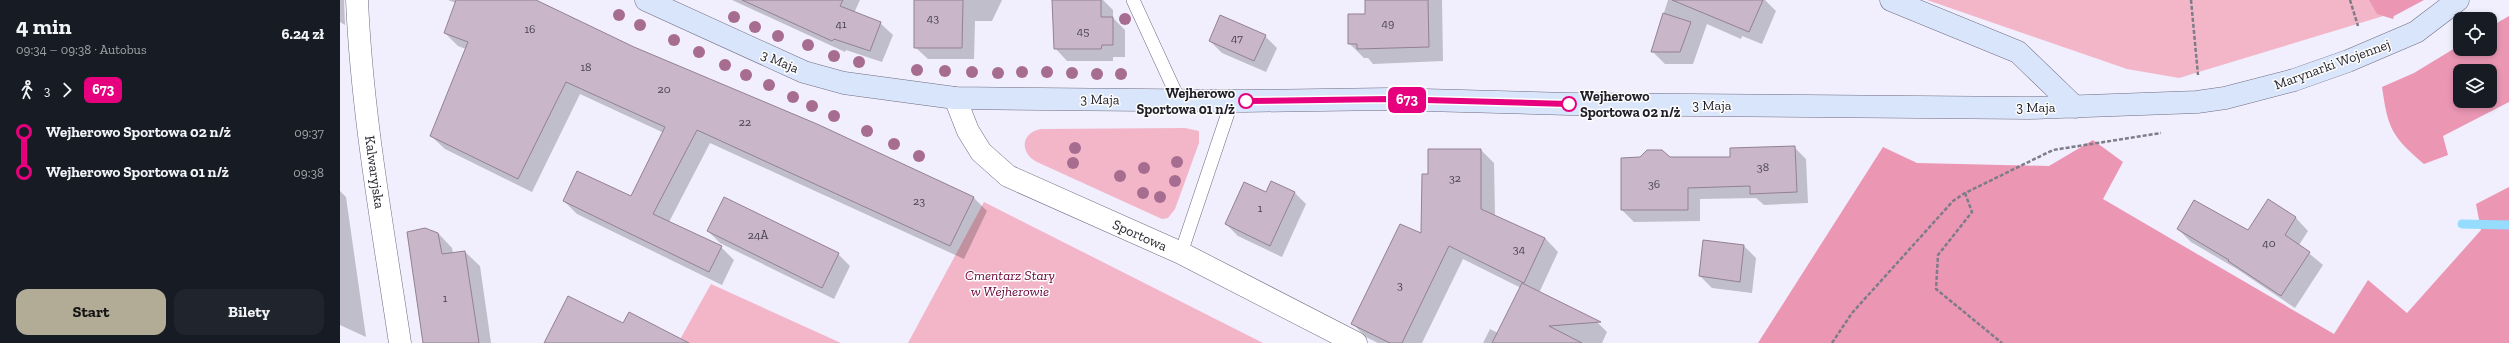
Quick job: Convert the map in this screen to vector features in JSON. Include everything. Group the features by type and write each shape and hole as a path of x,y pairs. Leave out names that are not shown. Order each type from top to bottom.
{"main road":[{"name":"3 Maja","path":"646,0 804,72 844,83 955,98 1232,101 1388,99 1585,104 2075,107"},
{"path":"1891,0 2018,52 2075,107"},
{"name":"Marynarki Wojennej","path":"2075,107 2204,101 2225,98 2294,80 2348,61 2416,32 2458,0"}],"street":[{"name":"Kalwaryjska","path":"357,0 359,41 373,164 400,343"},
{"name":"Sportowa","path":"955,98 968,131 981,152 1008,176 1181,253 1356,343"}],"lane":[{"path":"1133,0 1179,100"},
{"path":"1181,253 1232,101"}],"path":[{"path":"2191,0 2198,79"},
{"path":"1832,343 1852,313 1953,201 1966,193 2053,150 2167,132"},
{"path":"1966,193 1972,212 1938,255 1936,289 2002,343"}],"green space":[{"path":"1927,0 2412,0 2390,14 2179,78 2127,69"},
{"path":"1185,128 1199,131 1199,143 1175,209 1168,218 1162,219 1037,162 1031,158 1025,149 1026,139 1029,135 1034,131 1041,129"},
{"name":"Cmentarz Stary w Wejherowie","path":"984,202 1263,343 908,343"},
{"path":"711,284 841,343 678,343"}],"shaded area":[{"path":"2369,0 2424,0 2394,16 2393,19 2377,14"},
{"path":"2509,16 2509,102 2443,136 2448,155 2424,164 2404,146 2393,130 2386,112 2382,87 2414,73 2453,49 2453,56 2497,56 2497,23"},
{"path":"2093,140 2123,162 2103,199 2334,334 2368,280 2407,313 2481,230 2476,204 2509,187 2509,343 1758,343 1883,147 1917,163 2049,166"}],"building":[{"path":"456,0 536,0 634,47 817,124 974,197 950,246 697,130 653,214 722,246 709,272 563,201 577,171 631,196 665,127 566,82 518,179 430,136 468,42 444,33"},
{"path":"742,0 843,0 840,6 881,22 870,51 834,39 832,41"},
{"path":"914,0 963,0 962,48 914,48"},
{"path":"1052,0 1101,0 1101,17 1113,17 1113,45 1102,45 1101,49 1054,49"},
{"path":"1365,0 1428,0 1429,47 1357,49 1357,44 1348,44 1348,14 1365,14"},
{"path":"1672,0 1763,0 1749,32"},
{"path":"1663,13 1691,22 1680,52 1651,52"},
{"path":"1220,15 1266,35 1254,61 1209,41"},
{"path":"1795,146 1797,192 1750,194 1750,186 1688,188 1688,210 1621,210 1621,158 1640,157 1647,150 1662,150 1670,157 1730,157 1730,148"},
{"path":"1428,149 1481,149 1481,209 1545,238 1524,283 1449,246 1402,343 1390,343 1351,324 1400,224 1421,233 1422,174 1428,174"},
{"path":"1271,181 1295,192 1270,246 1225,224 1244,182 1266,192"},
{"path":"724,197 839,253 822,288 707,231"},
{"path":"2268,199 2296,217 2285,235 2310,252 2281,296 2228,261 2229,260 2177,229 2194,200 2248,230"},
{"path":"425,228 438,233 442,254 465,251 479,343 423,343 407,232"},
{"path":"1703,240 1744,245 1740,282 1699,276"},
{"path":"1522,283 1601,322 1549,326 1582,343 1492,343"},
{"path":"568,296 623,323 629,312 689,343 544,343"}],"waterway":[{"path":"2462,224 2509,225"}],"bus line":[{"name":"673","path":"1246,101 1388,99 1569,104"}],"place":[{"name":"Wejherowo Sportowa 01 n/ż","path":"1246,101"},
{"name":"Wejherowo Sportowa 02 n/ż","path":"1569,104"}]}
